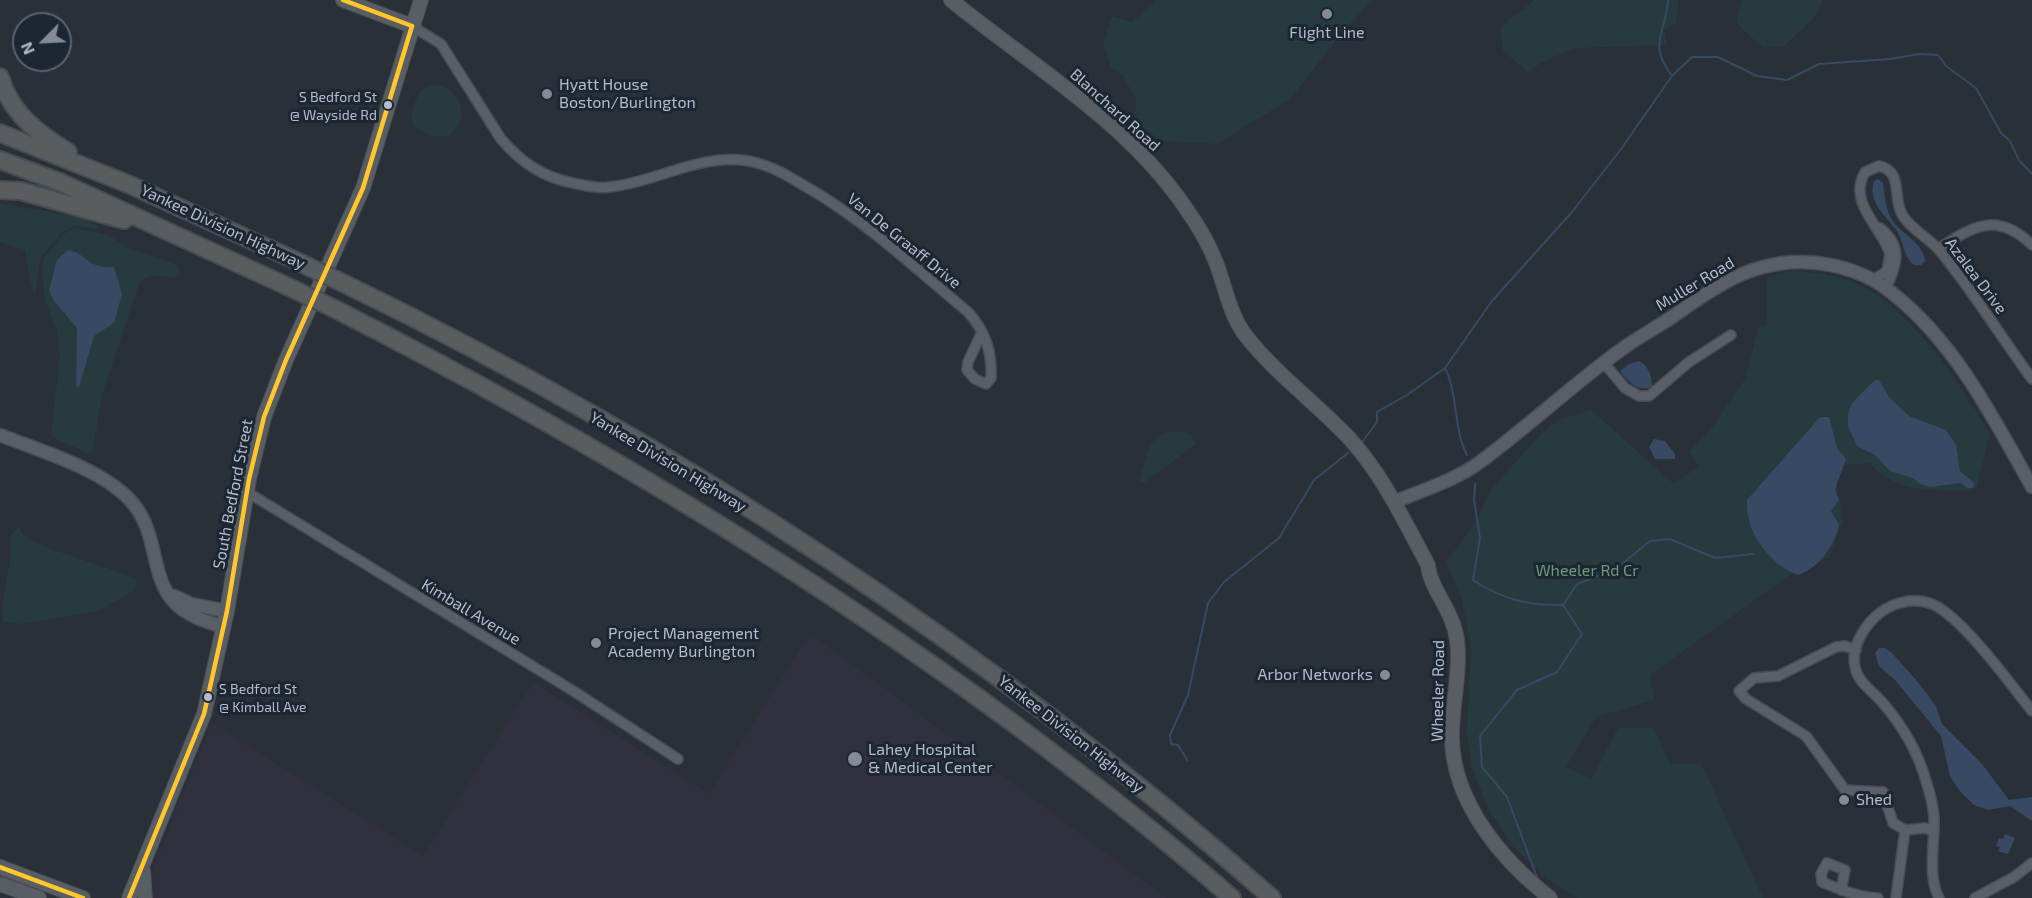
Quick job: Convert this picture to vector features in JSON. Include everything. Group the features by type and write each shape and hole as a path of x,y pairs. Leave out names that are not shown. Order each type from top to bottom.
{"highway":[{"path":"0,78 12,105 34,130 99,172"},
{"name":"Yankee Division Highway","path":"0,133 99,172 301,263 345,284 589,414 746,509 874,591 1030,701 1121,772 1272,898"},
{"name":"Yankee Division Highway","path":"0,159 62,183 335,309 433,359 585,442 826,593 963,686 1067,763 1232,898"},
{"path":"0,189 35,195 185,239"}],"main road":[{"path":"343,0 412,26"},
{"name":"South Bedford Street","path":"129,898 204,714 224,627 259,434 271,396 359,198 421,0"},
{"name":"Blanchard Road","path":"951,0 1062,84 1140,150 1199,229 1217,265 1229,305 1241,329 1357,448 1394,502"},
{"name":"Wheeler Road","path":"1394,502 1428,565 1429,573 1454,624 1458,656 1452,743 1462,784 1483,829 1494,846 1509,864 1550,898"},
{"path":"144,862 145,898"},
{"path":"0,867 83,898"},
{"path":"0,884 39,898"}],"street":[{"name":"Van De Graaff Drive","path":"412,26 438,40 501,139 513,153 538,171 564,181 607,188 715,160 744,160 764,165 799,182 854,216 968,312 982,332 991,360 991,378 986,384 975,379 967,370 968,362 982,332"},
{"name":"Azalea Drive","path":"1873,280 1887,271 1891,261 1888,247 1862,204 1860,184 1865,172 1879,166 1888,169 1894,176 1898,205 1904,217 1938,249 2029,368 2032,379"},
{"name":"Azalea Drive","path":"1874,223 1889,236 1897,252 1896,267 1886,288"},
{"path":"1938,249 1967,230 1986,225 2008,228 2032,245"},
{"name":"Muller Road","path":"1394,502 1444,483 1480,463 1604,363 1717,288 1762,267 1793,262 1816,263 1848,270 1873,280 1886,288 1926,325 1962,370 2032,487"},
{"path":"1604,363 1625,388 1639,396 1649,396 1689,362 1731,335"},
{"path":"0,435 94,475 120,491 146,522 166,590 184,611 224,627"},
{"name":"Kimball Avenue","path":"247,492 575,692 678,759"},
{"path":"166,590 191,604 227,611"},
{"path":"1939,898 1933,884 1934,831 1930,798 1920,763 1898,722 1859,678 1855,669 1856,650 1864,630 1881,611 1907,602 1929,603 1942,609 1961,627 2032,711"},
{"path":"1856,650 1845,646 1836,647 1778,676 1754,678 1739,691 1746,699 1806,736 1845,790 1883,792 1893,823 1905,830 1925,828 1934,831"},
{"path":"1896,898 1905,830"},
{"path":"1975,898 2014,877 2032,863"},
{"path":"1841,890 1861,897 1878,898"}],"shaded area":[{"name":"Lahey Hospital & Medical Center","path":"810,633 1167,898 153,898 152,870 212,723 423,856 533,682 709,794"}],"green space":[{"path":"1156,0 1373,0 1346,28 1290,99 1217,144 1161,141 1136,122 1136,99 1123,76 1111,68 1103,43 1112,16 1132,22"},
{"path":"1535,0 1679,0 1676,23 1664,30 1667,45 1575,48 1542,62 1528,72 1503,51 1500,27"},
{"path":"1742,0 1823,0 1813,19 1784,46 1763,48 1736,23"},
{"path":"434,84 451,91 460,106 460,122 456,130 448,136 426,134 413,124 411,119 420,93"},
{"path":"0,204 79,216 100,227 97,229 75,226 62,232 41,257 35,293 31,285 25,250 0,242"},
{"path":"76,228 110,236 128,248 175,264 180,270 180,275 175,277 151,276 140,281 102,395 93,451 87,453 54,438 51,434 60,355 56,328 45,300 42,269 44,257 65,233"},
{"name":"Wheeler Rd Cr","path":"1793,271 1815,273 1860,285 1897,311 1927,342 1990,433 1977,487 1970,491 1928,490 1892,480 1869,463 1834,466 1843,521 1829,557 1790,575 1650,675 1654,700 1596,717 1566,767 1592,779 1618,728 1654,728 1670,764 1701,763 1763,898 1577,898 1548,880 1514,848 1489,810 1472,768 1467,733 1471,646 1462,600 1446,562 1477,521 1490,490 1543,432 1558,420 1591,410 1674,484 1699,466 1689,451 1714,425 1745,379 1759,326 1767,324 1767,277"},
{"path":"1174,431 1190,434 1196,444 1145,482 1139,482 1152,443 1164,433"},
{"path":"19,527 25,536 40,545 136,578 135,590 98,611 21,624 3,621 3,599 11,547 10,536"}],"water":[{"path":"1878,179 1883,183 1892,220 1921,249 1924,255 1925,261 1921,265 1914,265 1910,262 1897,231 1875,202 1874,181"},
{"path":"68,250 79,254 91,263 114,267 122,294 114,323 94,336 79,387 76,386 77,328 54,301 49,290 57,260"},
{"path":"1639,361 1649,372 1652,387 1642,388 1634,385 1620,371 1629,364"},
{"path":"1875,380 1879,380 1889,397 1909,416 1946,430 1956,445 1960,471 1974,483 1973,488 1967,488 1961,483 1930,487 1920,484 1913,478 1890,471 1875,455 1857,446 1848,426 1848,414 1852,403"},
{"path":"1820,417 1829,417 1837,448 1846,459 1835,489 1839,500 1831,511 1839,525 1833,541 1819,562 1798,575 1778,563 1761,545 1750,524 1747,500"},
{"path":"1654,439 1665,441 1675,454 1675,459 1655,459 1649,447"},
{"path":"1879,648 1885,648 1891,652 1917,681 1936,706 1942,724 1982,764 2009,800 2032,797 2032,821 2010,806 1988,810 1974,805 1959,790 1950,776 1941,736 1895,680 1879,666 1875,653"},
{"path":"2005,834 2015,838 2008,854 1998,851 2000,847 1996,846 1999,838 2003,839"}],"waterway":[{"path":"1668,0 1659,46 1665,65 1672,76"},
{"path":"1363,441 1377,422 1377,412 1407,395 1445,368 1492,301 1572,212 1621,149 1672,76 1692,57 1718,57 1757,76 1787,80 1819,64 1890,59 1919,54 1938,55 1946,66 1976,88 2001,133 2010,141 2019,160 2032,174"},
{"path":"1445,368 1452,390 1460,435 1467,455"},
{"path":"1187,760 1178,745 1171,744 1170,735 1188,695 1208,603 1224,582 1279,538 1314,480 1348,453"},
{"path":"1475,484 1474,500 1480,538 1473,580 1505,597 1527,603 1563,605"},
{"path":"1563,605 1577,584 1616,569 1650,541 1670,539 1715,558 1753,554"},
{"path":"1538,880 1507,797 1482,767 1480,736 1517,690 1557,672 1582,634 1563,605"}],"transit line":[{"path":"343,0 412,26"},
{"path":"129,898 204,714 227,611 249,479 264,417 286,360 363,188 412,26"},
{"path":"0,867 83,898"}],"place":[{"name":"Flight Line","path":"1327,14"},
{"name":"Hyatt House Boston/Burlington","path":"547,94"},
{"name":"S Bedford St @ Wayside Rd","path":"388,105"},
{"name":"Project Management Academy Burlington","path":"596,643"},
{"name":"Arbor Networks","path":"1385,675"},
{"name":"S Bedford St @ Kimball Ave","path":"208,697"},
{"name":"Lahey Hospital & Medical Center","path":"855,759"},
{"name":"Shed","path":"1844,800"}]}
